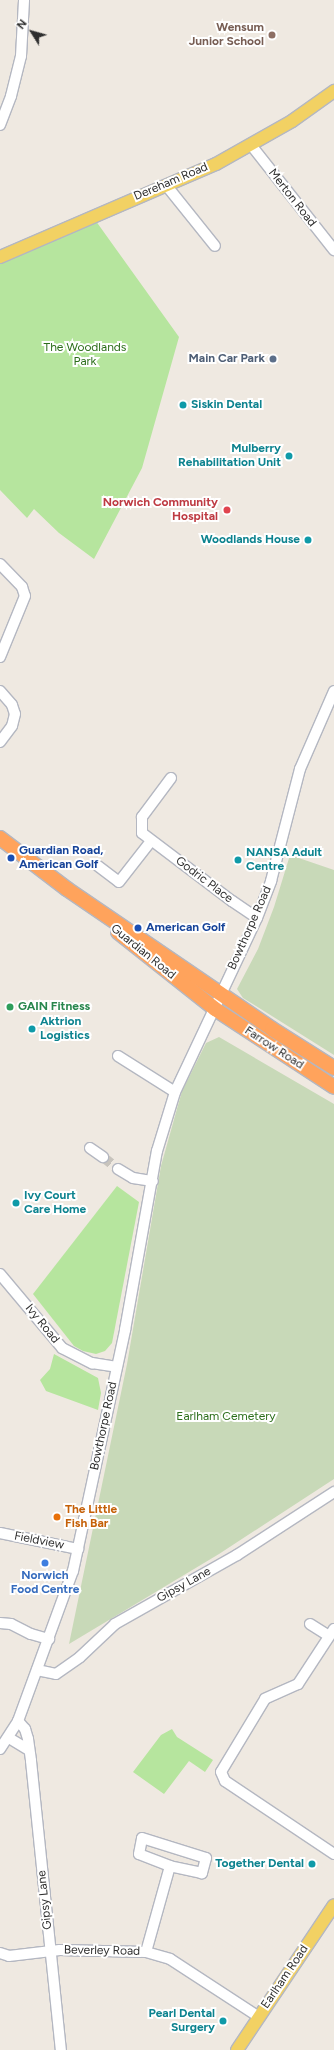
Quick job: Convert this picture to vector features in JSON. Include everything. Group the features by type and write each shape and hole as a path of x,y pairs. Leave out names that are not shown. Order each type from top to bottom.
{"highway":[{"name":"Guardian Road","path":"0,838 74,893 221,994"},
{"name":"Guardian Road","path":"74,893 116,931 215,1009"},
{"name":"Farrow Road","path":"221,994 334,1068"},
{"name":"Farrow Road","path":"215,1009 334,1087"}],"main road":[{"name":"Dereham Road","path":"0,256 166,185 251,145 292,121 334,91"},
{"name":"Earlham Road","path":"237,2050 334,1905"}],"street":[{"path":"0,125 21,56 24,0"},
{"name":"Merton Road","path":"251,145 334,250"},
{"path":"166,185 215,246"},
{"path":"0,564 22,587 25,596 0,657"},
{"path":"0,691 12,705 15,714 12,726 0,742"},
{"name":"Bowthorpe Road","path":"0,1749 9,1738 18,1721 66,1595 78,1548 117,1367 158,1151 175,1092 257,918 271,880 300,769 334,691"},
{"name":"Godric Place","path":"171,778 142,817 142,833 257,918"},
{"path":"98,866 119,882 151,841"},
{"path":"118,1056 175,1092"},
{"path":"90,1148 103,1157"},
{"path":"118,1169 133,1178 153,1181"},
{"name":"Ivy Road","path":"0,1274 62,1348 92,1363 117,1367"},
{"name":"Gipsy Lane","path":"37,1670 56,1674 80,1657 115,1624 237,1555 334,1492"},
{"name":"Fieldview","path":"0,1533 78,1548"},
{"path":"0,1623 11,1624 31,1634 49,1639"},
{"path":"310,1624 332,1632 298,1684 265,1699 221,1772 225,1781 334,1854"},
{"name":"Gipsy Lane","path":"18,1721 25,1729 29,1750 61,2050"},
{"path":"9,1738 29,1750"},
{"path":"142,1838 206,1858 202,1873 170,1866 139,1854 142,1838"},
{"path":"146,1952 170,1866"},
{"name":"Beverley Road","path":"0,1953 9,1956 51,1950 146,1952 170,1959 259,2017"}],"green space":[{"name":"The Woodlands Park","path":"93,217 179,337 142,468 94,559 59,533 34,509 27,518 0,490 0,261"},
{"path":"290,855 334,870 334,1055 243,998 237,989 258,949 274,907"},
{"name":"Earlham Cemetery","path":"219,1037 334,1104 334,1479 219,1554 69,1644 127,1364 161,1166 182,1091 206,1043"},
{"path":"117,1186 139,1202 112,1343 105,1351 96,1354 83,1351 74,1346 33,1294"},
{"path":"54,1354 98,1378 101,1393 98,1410 46,1391 40,1380 50,1369"},
{"path":"172,1729 177,1737 213,1760 205,1772 189,1761 164,1794 133,1772 161,1735"}],"tunnel":[{"path":"103,1157 118,1169"}],"place":[{"name":"Wensum Junior School","path":"272,35"},
{"name":"Main Car Park","path":"273,359"},
{"name":"Siskin Dental","path":"183,405"},
{"name":"Mulberry Rehabilitation Unit","path":"289,456"},
{"name":"Norwich Community Hospital","path":"227,510"},
{"name":"Woodlands House","path":"308,540"},
{"name":"Guardian Road, American Golf","path":"11,858"},
{"name":"NANSA Adult Centre","path":"238,860"},
{"name":"American Golf","path":"138,928"},
{"name":"GAIN Fitness","path":"10,1007"},
{"name":"Aktrion Logistics","path":"32,1029"},
{"name":"Ivy Court Care Home","path":"16,1203"},
{"name":"The Little Fish Bar","path":"57,1517"},
{"name":"Norwich Food Centre","path":"45,1563"},
{"name":"Together Dental","path":"312,1864"},
{"name":"Pearl Dental Surgery","path":"223,2021"}]}
